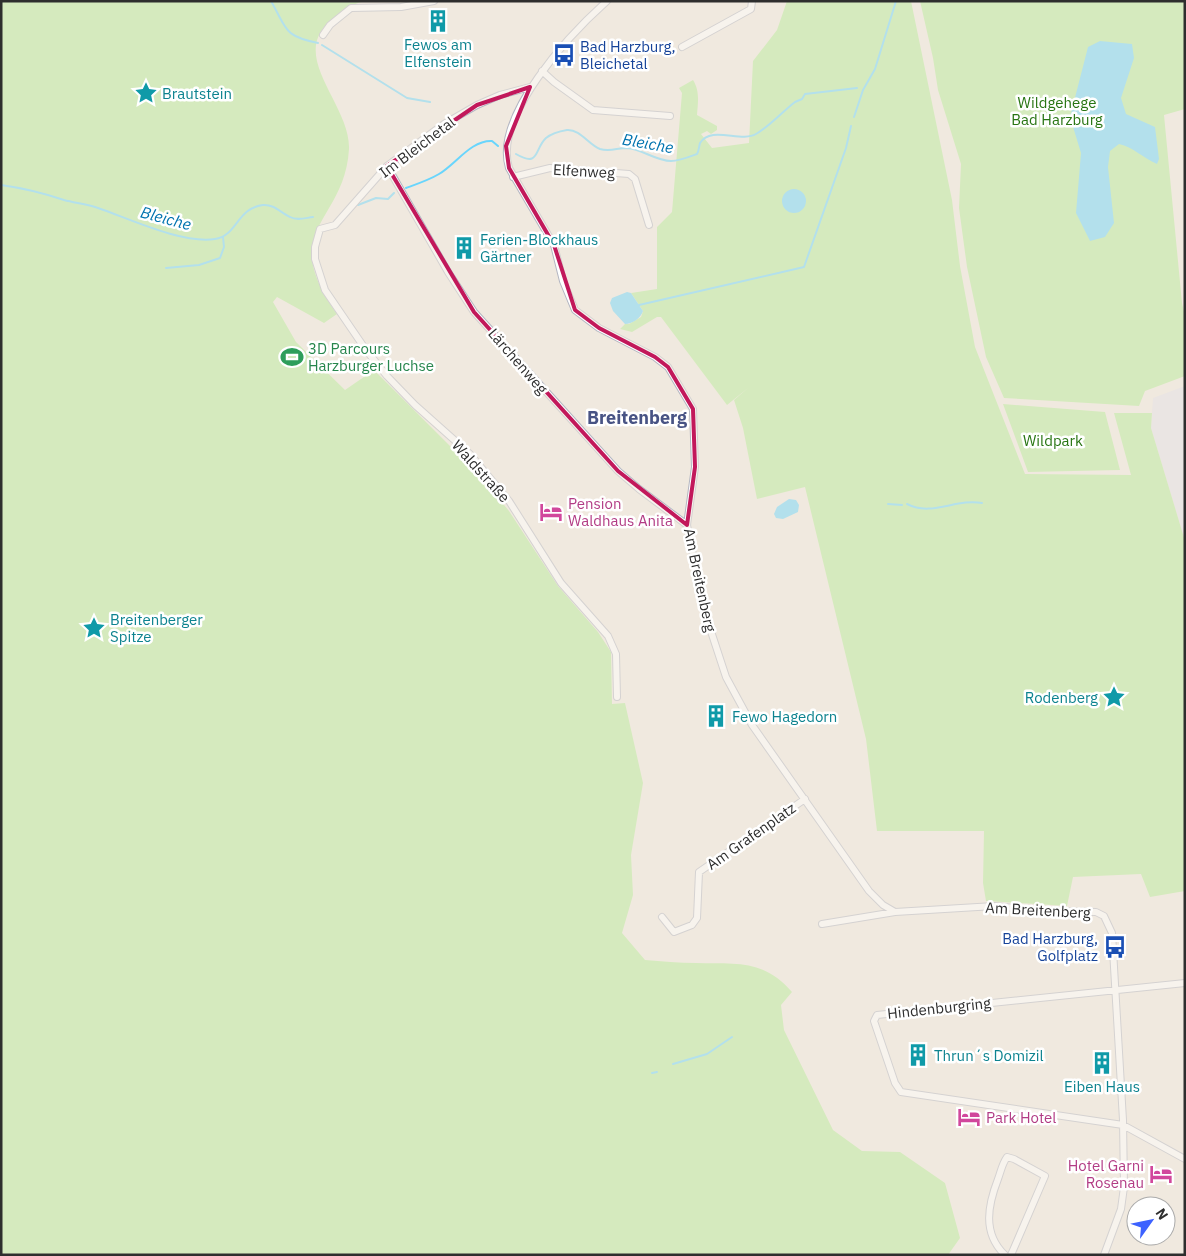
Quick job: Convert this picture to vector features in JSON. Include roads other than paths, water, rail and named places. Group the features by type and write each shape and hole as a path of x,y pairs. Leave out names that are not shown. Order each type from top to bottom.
{"street":[{"path":"323,35 330,24 351,8 401,7 434,1"},
{"name":"Am Breitenberg","path":"607,1 592,14 530,87 511,129 506,146 506,157 513,177 554,245 563,282 574,310 599,328 655,357 668,367 693,409 695,468 687,524 704,610 726,677 752,724 869,891 883,905 895,912"},
{"path":"682,47 751,9 752,1"},
{"path":"542,71 593,110 670,116"},
{"name":"Im Bleichetal","path":"320,229 335,225 387,166 444,124 477,105 500,95 530,87"},
{"name":"Lärchenweg","path":"387,166 448,272 474,312 574,425 618,471 638,489 687,524"},
{"name":"Elfenweg","path":"513,177 550,168 629,174 634,178 649,225"},
{"name":"Waldstraße","path":"320,229 315,247 315,259 325,290 366,350 387,376 415,405 470,454 509,501 562,583 608,636 616,654 617,698"},
{"name":"Am Grafenplatz","path":"662,917 674,932 692,925 697,918 699,872 805,799"},
{"name":"Am Breitenberg","path":"822,924 895,912 994,906 1045,912 1096,912 1104,916 1112,932 1114,990"},
{"path":"1104,1255 1121,1209 1124,1187 1123,1125 1114,990 1185,983"},
{"name":"Hindenburgring","path":"1114,990 877,1015 874,1021 895,1083 901,1092 1123,1125"},
{"path":"1123,1125 1185,1159"},
{"path":"1005,1255 994,1240 988,1222 989,1201 1007,1157 1014,1158 1045,1176 1011,1255"}],"water":[{"path":"1100,41 1132,44 1134,58 1121,98 1126,114 1155,127 1159,159 1157,164 1119,144 1110,151 1108,167 1114,223 1105,237 1090,241 1076,213 1081,153 1070,117 1088,47"},
{"path":"794,189 803,192 806,201 803,210 794,213 785,210 782,201 785,192"},
{"path":"627,292 631,293 643,311 636,320 625,324 613,311 610,303 612,298"},
{"path":"789,499 796,500 799,505 798,512 783,519 776,518 774,514 777,507"}],"waterway":[{"path":"271,1 287,30 298,37 318,43"},
{"name":"Bleiche","path":"854,117 863,90 875,69 896,1"},
{"path":"322,45 407,98 430,102"},
{"name":"Bleiche","path":"516,154 524,158 533,158 546,138 556,133 572,130 600,149 627,148 665,160 684,159 697,154 700,143 711,135 742,137 756,134 795,102 802,99 805,94 857,88"},
{"path":"639,305 804,267 846,148 851,126"},
{"name":"Bleiche","path":"406,188 439,174 477,144 492,141 498,146"},
{"name":"Bleiche","path":"1,185 33,191 94,207 156,230 202,240 222,237 248,211 263,205 274,207 295,219 313,217"},
{"name":"Bleiche","path":"358,205 376,198 388,199 394,193"},
{"path":"166,268 199,265 220,258 224,247 223,237"},
{"path":"907,504 926,509 972,502 982,503"},
{"path":"888,504 902,505"},
{"path":"673,1064 707,1054 732,1037"},
{"path":"652,1073 657,1072"}],"place":[{"name":"Fewos am Elfenstein","path":"438,21"},
{"name":"Bad Harzburg, Bleichetal","path":"564,55"},
{"name":"Brautstein","path":"146,93"},
{"name":"Ferien-Blockhaus Gärtner","path":"464,248"},
{"name":"3D Parcours Harzburger Luchse","path":"292,357"},
{"name":"Pension Waldhaus Anita","path":"551,512"},
{"name":"Breitenberger Spitze","path":"94,628"},
{"name":"Rodenberg","path":"1114,697"},
{"name":"Fewo Hagedorn","path":"716,716"},
{"name":"Bad Harzburg, Golfplatz","path":"1115,947"},
{"name":"Thrun´s Domizil","path":"918,1055"},
{"name":"Eiben Haus","path":"1102,1063"},
{"name":"Park Hotel","path":"969,1117"},
{"name":"Hotel Garni Rosenau","path":"1161,1174"}],"district":[{"name":"Breitenberg","path":"637,417"}],"park label":[{"name":"Wildgehege Bad Harzburg","path":"1057,110"},
{"name":"Wildpark","path":"1053,440"}]}
